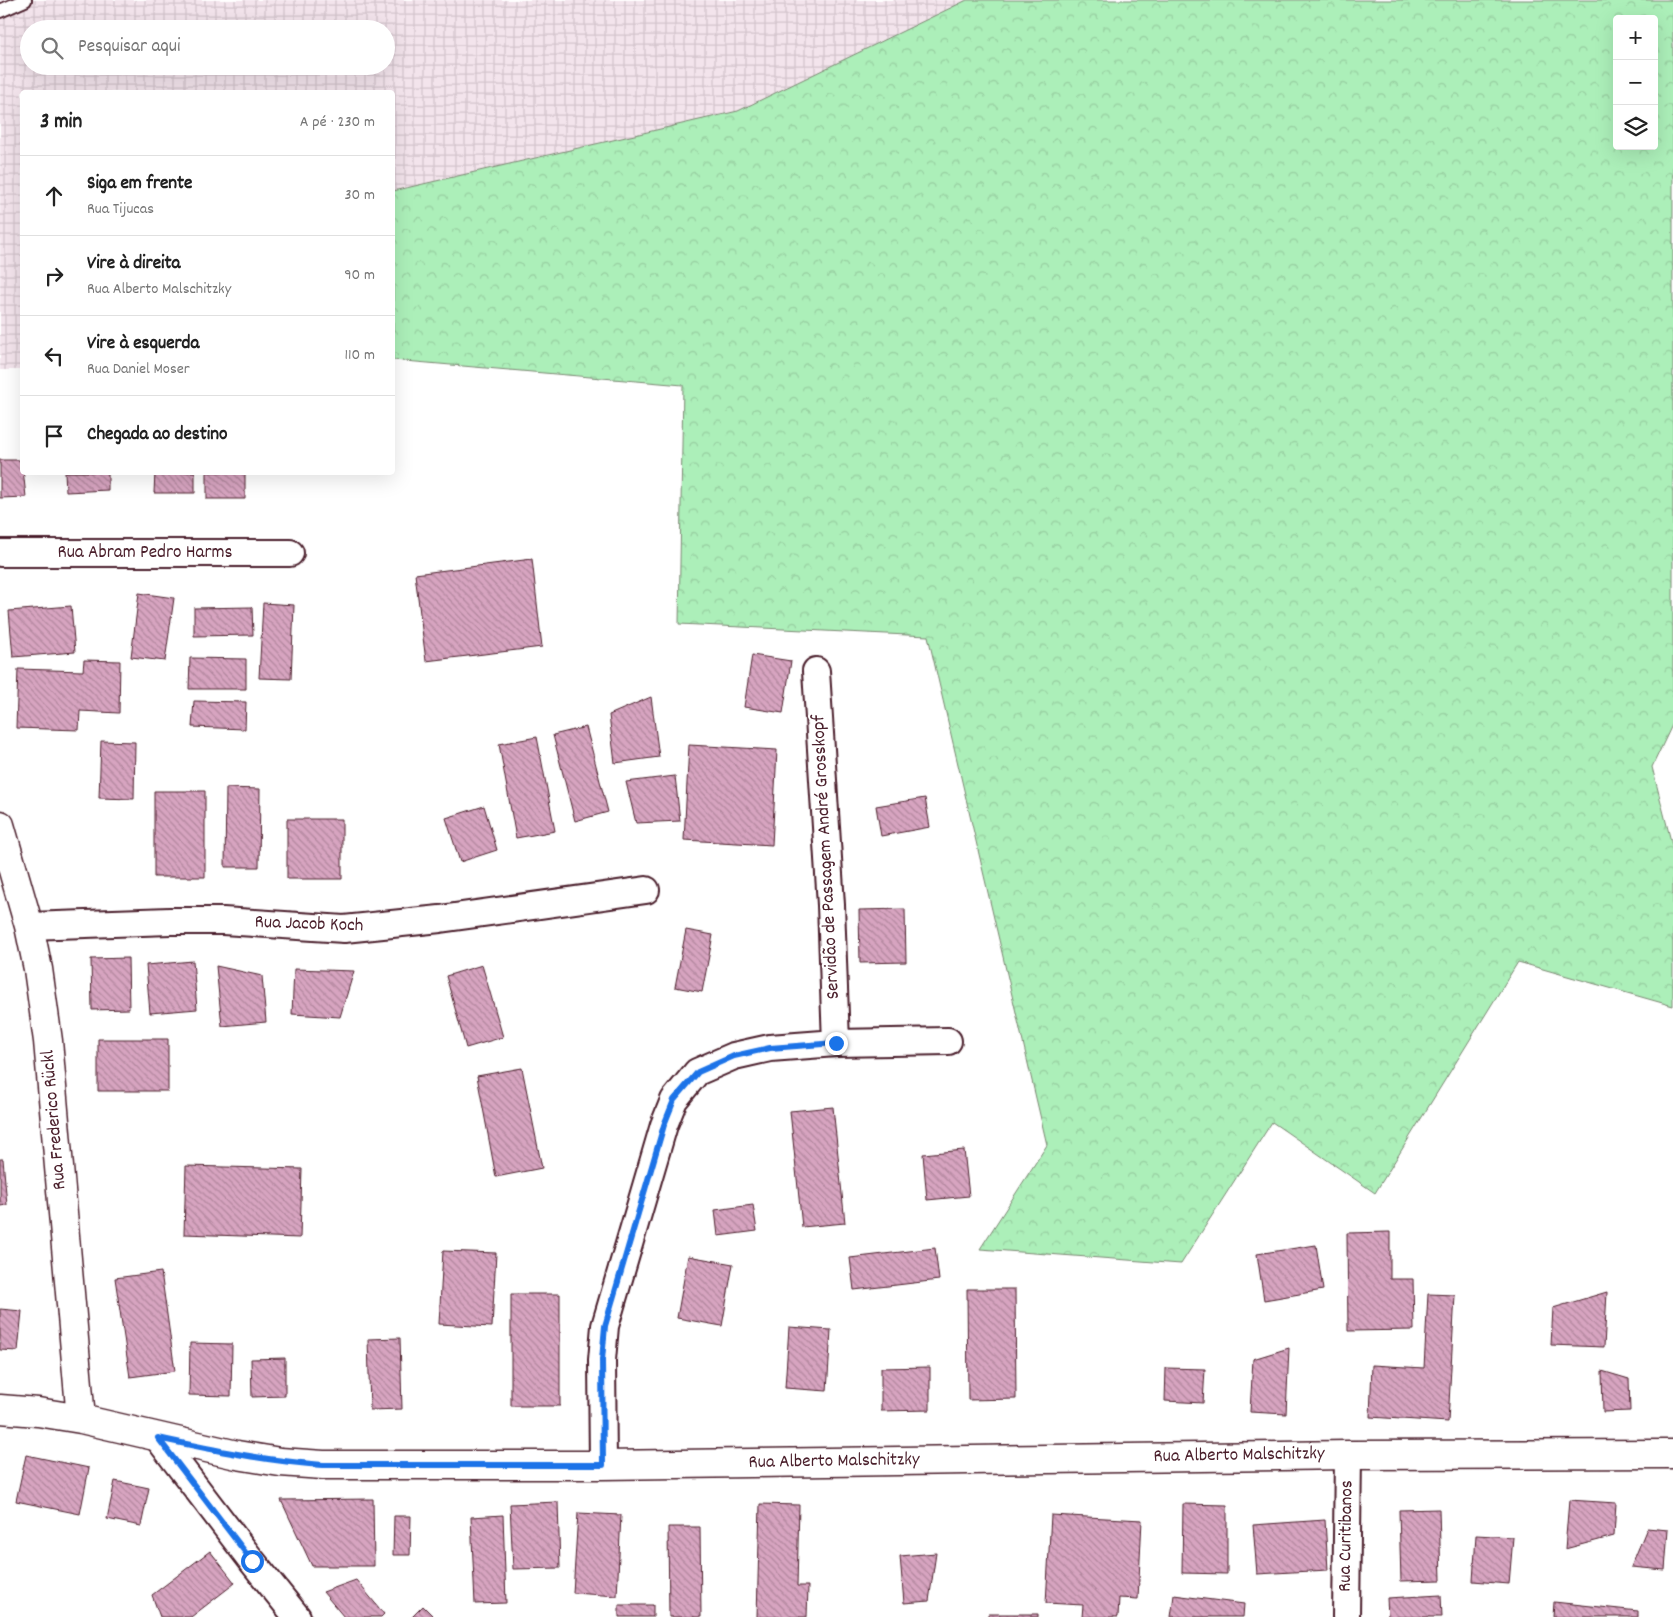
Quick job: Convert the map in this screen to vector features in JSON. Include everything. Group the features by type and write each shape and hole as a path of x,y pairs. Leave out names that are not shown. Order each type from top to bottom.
{"street":[{"name":"Rua Abram Pedro Harms","path":"0,553 290,552"},
{"name":"Servidão de Passagem André Grosskopf","path":"816,671 832,905 836,1043"},
{"name":"Rua Frederico Rückl","path":"0,825 29,926 38,969 48,1041 81,1419"},
{"name":"Rua Jacob Koch","path":"29,926 214,921 344,929 440,919 646,890"},
{"path":"603,1465 602,1360 605,1326 658,1144 674,1100 698,1072 734,1056 770,1048 836,1043 948,1041"},
{"name":"Rua Alberto Malschitzky","path":"0,1409 38,1412 81,1419 237,1455 280,1462 323,1465 603,1465 1348,1455 1673,1454"},
{"path":"158,1438 297,1617"},
{"name":"Rua Curitibanos","path":"1346,1617 1348,1455"}],"lane":[{"path":"0,11 25,0"}],"shaded area":[{"path":"0,0 967,0 738,111 395,191 395,90 20,90 20,370 0,370"}],"green space":[{"path":"967,0 1673,0 1673,723 1652,767 1673,849 1673,1006 1518,962 1375,1193 1272,1122 1181,1264 980,1249 1047,1145 928,636 679,624 683,385 395,360 395,191 738,111"}],"building":[{"path":"0,460 20,460 20,475 24,475 26,497 0,498"},
{"path":"65,475 108,475 108,490 66,492"},
{"path":"155,475 195,475 195,493 154,493"},
{"path":"207,475 245,475 245,499 207,499"},
{"path":"532,559 542,647 426,661 415,574"},
{"path":"139,593 174,598 165,661 131,657"},
{"path":"263,603 294,605 291,679 259,678"},
{"path":"71,606 75,652 13,657 9,611"},
{"path":"252,607 253,635 194,636 194,608"},
{"path":"752,655 791,661 783,713 744,707"},
{"path":"190,658 246,659 246,689 189,689"},
{"path":"84,660 120,661 119,713 80,711 79,730 16,728 18,669 83,671"},
{"path":"651,697 659,757 615,763 609,715"},
{"path":"194,701 246,702 245,729 192,727"},
{"path":"586,727 608,812 575,821 553,735"},
{"path":"537,737 555,831 516,838 499,744"},
{"path":"101,741 135,742 134,799 99,798"},
{"path":"689,745 777,750 772,845 684,840"},
{"path":"675,776 680,821 636,823 626,782"},
{"path":"226,788 260,789 259,867 225,867"},
{"path":"154,791 205,791 205,877 154,877"},
{"path":"925,798 930,827 881,836 876,806"},
{"path":"484,806 497,850 460,862 446,818"},
{"path":"287,819 342,819 342,879 287,879"},
{"path":"905,909 906,962 860,963 859,910"},
{"path":"686,930 713,935 702,992 675,987"},
{"path":"128,958 129,1009 92,1010 91,959"},
{"path":"193,961 197,1009 150,1013 146,965"},
{"path":"482,965 503,1037 466,1048 446,976"},
{"path":"216,966 262,976 266,1022 222,1026"},
{"path":"294,969 354,971 340,1017 292,1014"},
{"path":"98,1039 168,1039 168,1091 98,1091"},
{"path":"522,1068 542,1168 496,1177 477,1076"},
{"path":"833,1107 845,1223 802,1227 790,1111"},
{"path":"964,1150 969,1196 927,1200 923,1154"},
{"path":"0,1159 3,1159 7,1205 0,1206"},
{"path":"186,1166 302,1169 300,1238 184,1234"},
{"path":"753,1205 757,1231 718,1236 715,1210"},
{"path":"1390,1232 1390,1279 1413,1279 1414,1330 1348,1331 1347,1233"},
{"path":"1316,1245 1323,1290 1264,1300 1257,1254"},
{"path":"935,1248 939,1280 854,1290 850,1258"},
{"path":"443,1251 496,1253 492,1327 439,1324"},
{"path":"688,1256 733,1264 722,1326 677,1318"},
{"path":"161,1272 175,1371 130,1377 115,1278"},
{"path":"967,1289 1015,1289 1016,1399 968,1400"},
{"path":"1607,1292 1604,1347 1551,1345 1553,1308"},
{"path":"511,1294 560,1294 560,1406 511,1406"},
{"path":"1428,1294 1455,1295 1448,1422 1370,1417 1372,1365 1424,1368"},
{"path":"0,1309 22,1311 18,1351 0,1350"},
{"path":"789,1327 831,1330 827,1391 785,1388"},
{"path":"400,1338 402,1409 370,1410 368,1339"},
{"path":"190,1343 232,1344 231,1396 189,1395"},
{"path":"1289,1348 1286,1414 1250,1412 1253,1359"},
{"path":"285,1358 285,1396 252,1397 251,1359"},
{"path":"930,1367 930,1410 881,1411 881,1368"},
{"path":"1166,1368 1205,1369 1203,1403 1165,1401"},
{"path":"1602,1371 1629,1379 1630,1411 1603,1412"},
{"path":"26,1455 89,1468 80,1514 16,1501"},
{"path":"115,1481 149,1488 141,1526 107,1519"},
{"path":"373,1499 374,1566 312,1566 281,1500"},
{"path":"1569,1500 1616,1503 1614,1536 1565,1549"},
{"path":"558,1502 560,1568 513,1569 510,1504"},
{"path":"760,1504 799,1505 797,1586 808,1586 807,1617 757,1617"},
{"path":"1183,1504 1227,1505 1227,1574 1182,1573"},
{"path":"1439,1509 1441,1580 1401,1581 1399,1510"},
{"path":"578,1513 621,1515 617,1596 573,1593"},
{"path":"503,1515 506,1603 475,1604 471,1517"},
{"path":"1051,1515 1142,1520 1138,1599 1119,1598 1118,1617 1082,1617 1083,1605 1046,1603"},
{"path":"394,1516 411,1516 410,1555 393,1555"},
{"path":"1325,1520 1328,1570 1257,1574 1253,1525"},
{"path":"668,1527 700,1527 701,1617 669,1617"},
{"path":"1647,1528 1668,1530 1665,1570 1631,1567"},
{"path":"1476,1535 1513,1537 1509,1584 1473,1581"},
{"path":"210,1551 235,1583 191,1617 160,1617 152,1595"},
{"path":"936,1553 929,1601 904,1603 900,1556"},
{"path":"356,1580 384,1614 381,1617 344,1617 323,1592"},
{"path":"1174,1595 1244,1604 1243,1617 1171,1617"},
{"path":"1441,1595 1442,1617 1388,1617 1387,1598"},
{"path":"1554,1602 1638,1611 1638,1617 1553,1617"},
{"path":"619,1605 653,1605 653,1617 619,1617"},
{"path":"423,1606 434,1617 412,1617"},
{"path":"988,1614 1038,1614 1038,1617 988,1617"}],"route":[{"path":"252,1561 158,1438 237,1455 280,1462 323,1465 603,1465 602,1360 605,1326 664,1125 674,1100 698,1072 734,1056 770,1048 836,1043"}]}
